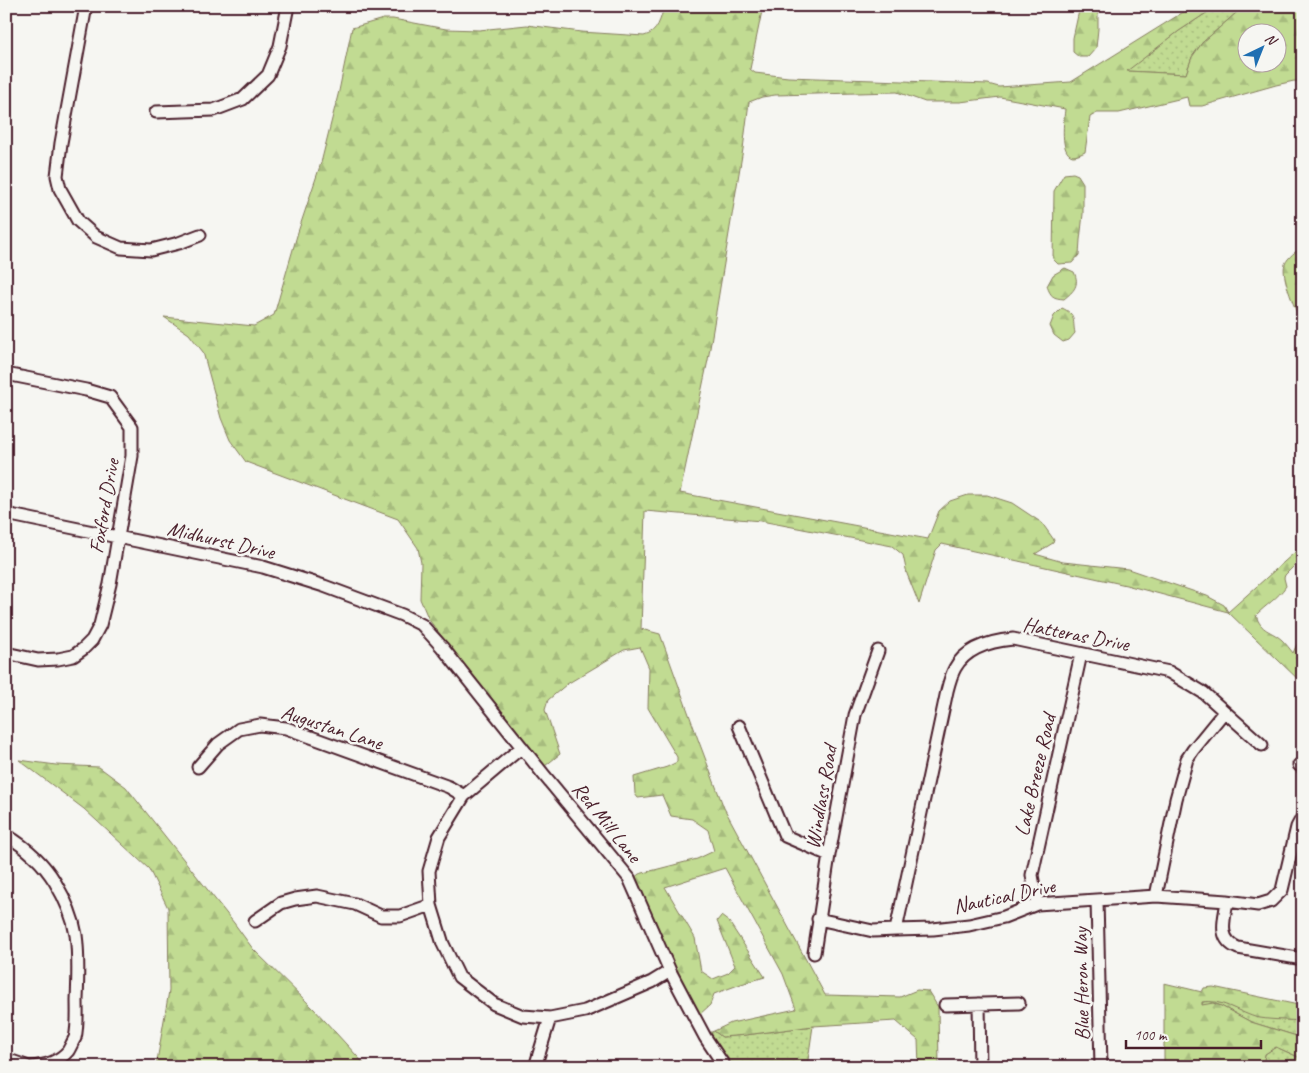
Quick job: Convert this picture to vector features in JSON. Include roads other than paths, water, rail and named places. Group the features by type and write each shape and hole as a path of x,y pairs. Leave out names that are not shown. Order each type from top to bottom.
{"street":[{"path":"86,6 61,143 57,176 60,189 78,221 96,238 121,248 150,250 179,243 200,235"},
{"path":"156,112 214,110 243,99 268,75 280,46 288,6"},
{"name":"Foxford Drive","path":"6,374 86,390 110,397 132,427 132,456 110,584 100,625 92,640 73,656 58,659 38,660 6,653"},
{"name":"Midhurst Drive","path":"6,514 263,567 324,586 402,615 422,625"},
{"name":"Red Mill Lane","path":"422,625 442,647 629,878 670,971 705,1037 725,1067"},
{"name":"Hatteras Drive","path":"896,930 946,690 955,667 968,654 984,646 1013,639 1169,672 1204,693 1262,745"},
{"name":"Windlass Road","path":"814,953 829,855 855,715 878,651"},
{"name":"Lake Breeze Road","path":"1037,904 1032,875 1081,654"},
{"path":"1156,896 1176,799 1187,759 1224,712"},
{"name":"Augustan Lane","path":"198,767 218,744 238,729 260,725 286,728 449,787 464,796"},
{"path":"740,726 785,836 829,855"},
{"path":"522,747 464,796 440,837 429,871 432,905 443,944 459,977 494,1004 523,1016 550,1018 585,1011 652,982 670,971"},
{"name":"Nautical Drive","path":"818,919 873,931 933,929 970,925 1004,917 1037,904 1156,896 1258,905 1270,901 1282,890 1298,827 1303,816"},
{"path":"6,835 40,861 56,882 76,934 78,962 75,1038 68,1051 57,1061 44,1066 30,1067 6,1059"},
{"path":"255,921 282,903 317,896 355,904 381,916 400,916 432,905"},
{"name":"Blue Heron Way","path":"1098,900 1101,1067"},
{"path":"1227,901 1223,928 1224,936 1228,942 1238,948 1303,959"},
{"path":"945,1005 1019,1003"},
{"path":"979,1004 980,1067"},
{"path":"534,1067 550,1018"}]}
